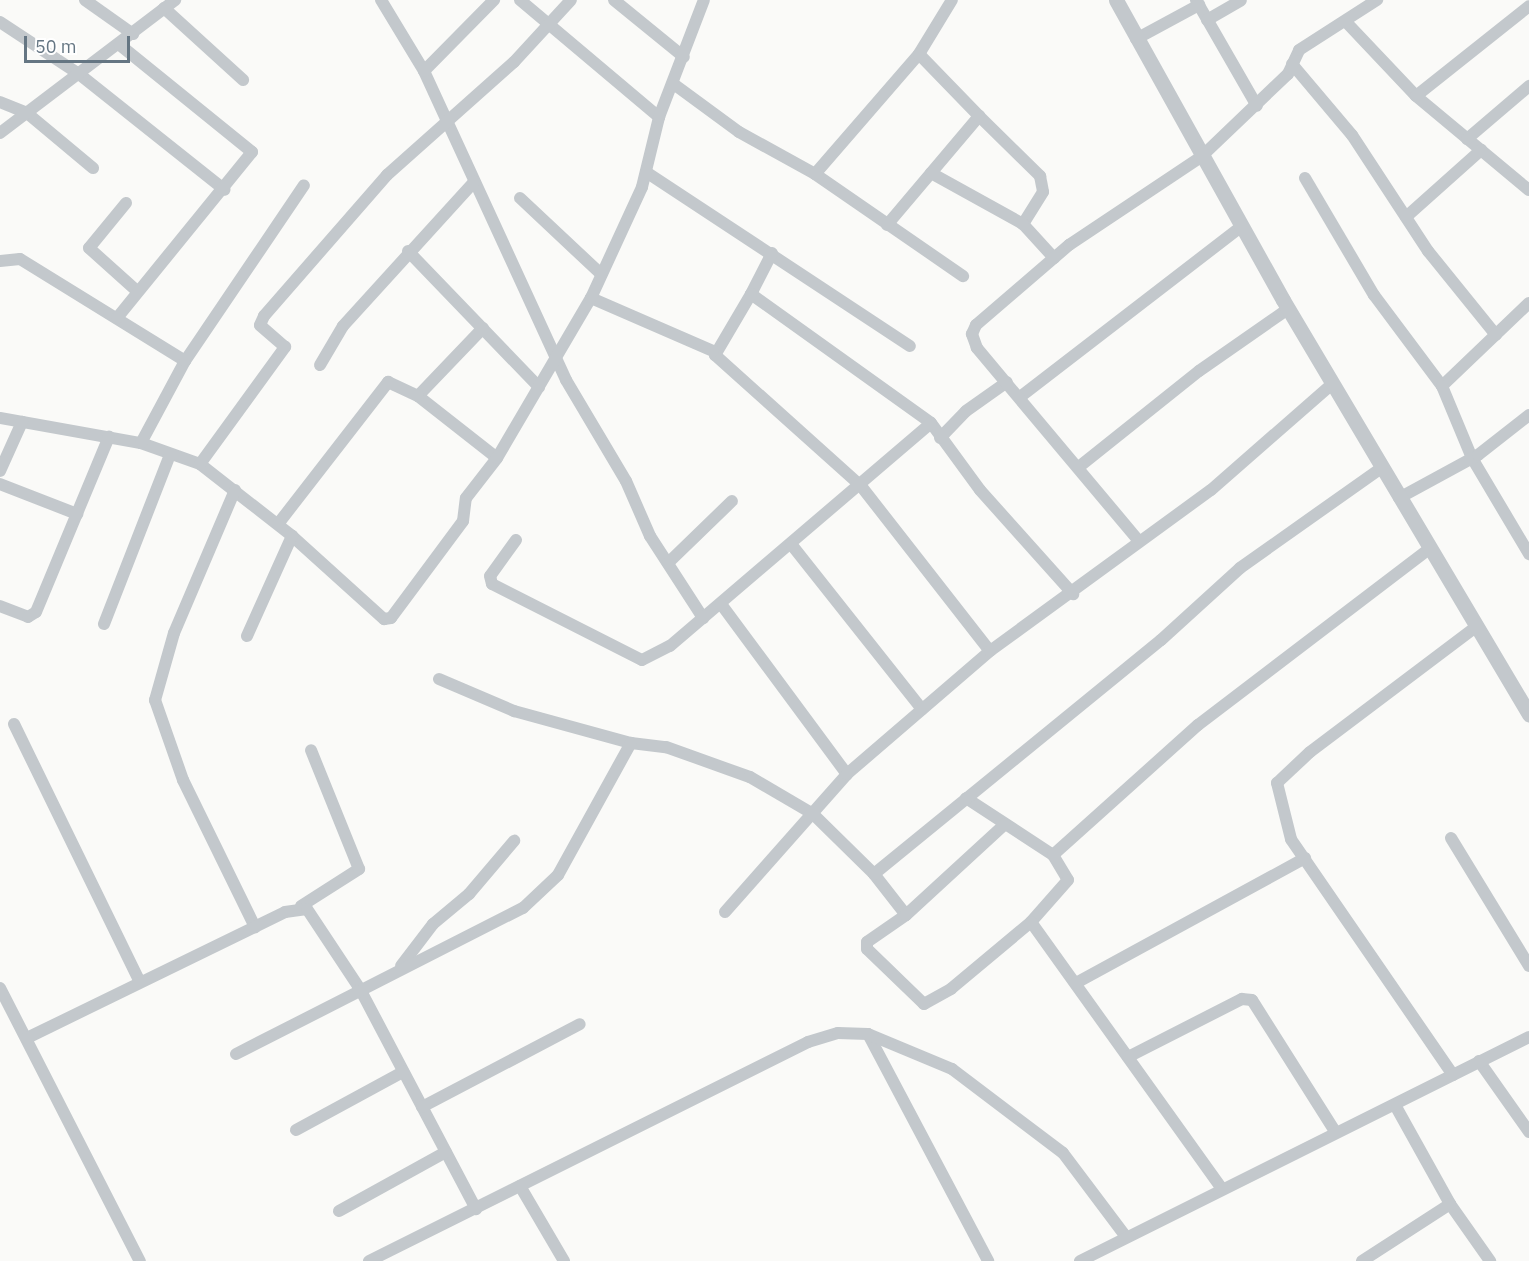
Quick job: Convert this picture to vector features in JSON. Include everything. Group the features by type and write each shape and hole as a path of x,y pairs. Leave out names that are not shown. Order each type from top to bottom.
{"street":[{"path":"85,0 133,34"},
{"path":"0,133 120,45 175,0"},
{"path":"381,0 424,71 556,359 668,564 703,618"},
{"path":"424,71 494,0"},
{"path":"520,0 547,27 659,117"},
{"path":"200,464 285,347 259,323 387,175 547,27 571,0"},
{"path":"614,0 684,57"},
{"path":"0,418 141,443 200,464 278,524 384,619 392,618 464,521 466,498 497,458 591,298 646,172 659,117 675,84 704,0"},
{"path":"815,174 919,54 952,0"},
{"path":"1116,0 1288,309 1529,714"},
{"path":"1207,20 1241,0"},
{"path":"1138,540 1080,466 1007,382 972,334 1054,258 1202,157 1257,106 1310,40 1347,23 1377,0"},
{"path":"1136,39 1197,3 1257,106"},
{"path":"1416,96 1529,6"},
{"path":"164,8 243,80"},
{"path":"0,22 79,74 225,190"},
{"path":"1347,23 1416,96 1467,139 1526,183"},
{"path":"117,318 136,291 225,190 252,152 120,45"},
{"path":"919,54 1043,184 1023,224"},
{"path":"1292,64 1352,135 1406,217 1496,335"},
{"path":"675,84 739,132 815,174 963,276"},
{"path":"1467,139 1529,86"},
{"path":"0,102 27,113 93,168"},
{"path":"887,225 979,116"},
{"path":"1406,217 1481,150"},
{"path":"646,172 910,346"},
{"path":"931,173 1023,224 1054,258"},
{"path":"1305,178 1380,304 1442,386 1472,458 1528,549"},
{"path":"320,365 343,326 408,250 474,182"},
{"path":"141,443 185,361 304,185"},
{"path":"520,198 601,274"},
{"path":"126,203 89,248 136,291"},
{"path":"1020,397 1241,227"},
{"path":"408,250 539,387"},
{"path":"713,351 751,294 772,253"},
{"path":"0,261 20,260 185,361"},
{"path":"751,294 931,423 940,438 1072,594"},
{"path":"591,298 713,351 861,486 990,651"},
{"path":"1442,386 1529,303"},
{"path":"1080,466 1199,371 1288,309"},
{"path":"418,396 483,328"},
{"path":"278,524 387,382 418,396 497,458"},
{"path":"940,438 966,411 1007,382"},
{"path":"725,912 847,774 990,651 1072,594 1138,540 1211,490 1332,384"},
{"path":"1399,498 1472,458 1529,415"},
{"path":"0,471 22,422"},
{"path":"516,540 490,576 492,584 621,652 642,660 654,656 721,604 861,486 931,423"},
{"path":"0,606 28,616 36,612 109,437"},
{"path":"104,624 170,455"},
{"path":"874,874 1161,640 1240,568 1381,468"},
{"path":"0,484 77,514"},
{"path":"235,490 174,633 155,700 183,780 255,927"},
{"path":"668,564 732,501"},
{"path":"248,636 292,536"},
{"path":"791,544 922,709"},
{"path":"1053,855 1198,725 1429,549"},
{"path":"721,604 847,774"},
{"path":"1453,1075 1305,858 1281,816 1277,783 1283,774 1476,627"},
{"path":"439,679 514,711 631,743 666,747 750,777 813,814 874,874 906,915"},
{"path":"14,724 140,982"},
{"path":"236,1053 523,908 558,875 631,743"},
{"path":"27,1038 301,906 359,869 311,750"},
{"path":"966,798 1053,855 1068,880 1031,922 951,989 924,1004 866,947 906,915 1005,824"},
{"path":"1451,838 1529,966"},
{"path":"398,970 433,924 469,894 514,841"},
{"path":"1076,983 1305,858"},
{"path":"301,906 360,989 476,1209"},
{"path":"1031,922 1222,1189"},
{"path":"0,988 140,1261"},
{"path":"1128,1057 1242,999 1252,1000 1336,1133"},
{"path":"422,1107 580,1024"},
{"path":"369,1261 808,1042 838,1033 868,1034 952,1069 1063,1153 1126,1237"},
{"path":"868,1034 988,1261"},
{"path":"1080,1261 1529,1037"},
{"path":"1479,1061 1529,1132"},
{"path":"296,1130 403,1072"},
{"path":"1395,1104 1450,1204 1490,1261"},
{"path":"339,1211 446,1152"},
{"path":"520,1186 564,1261"},
{"path":"1362,1261 1450,1204"}]}
